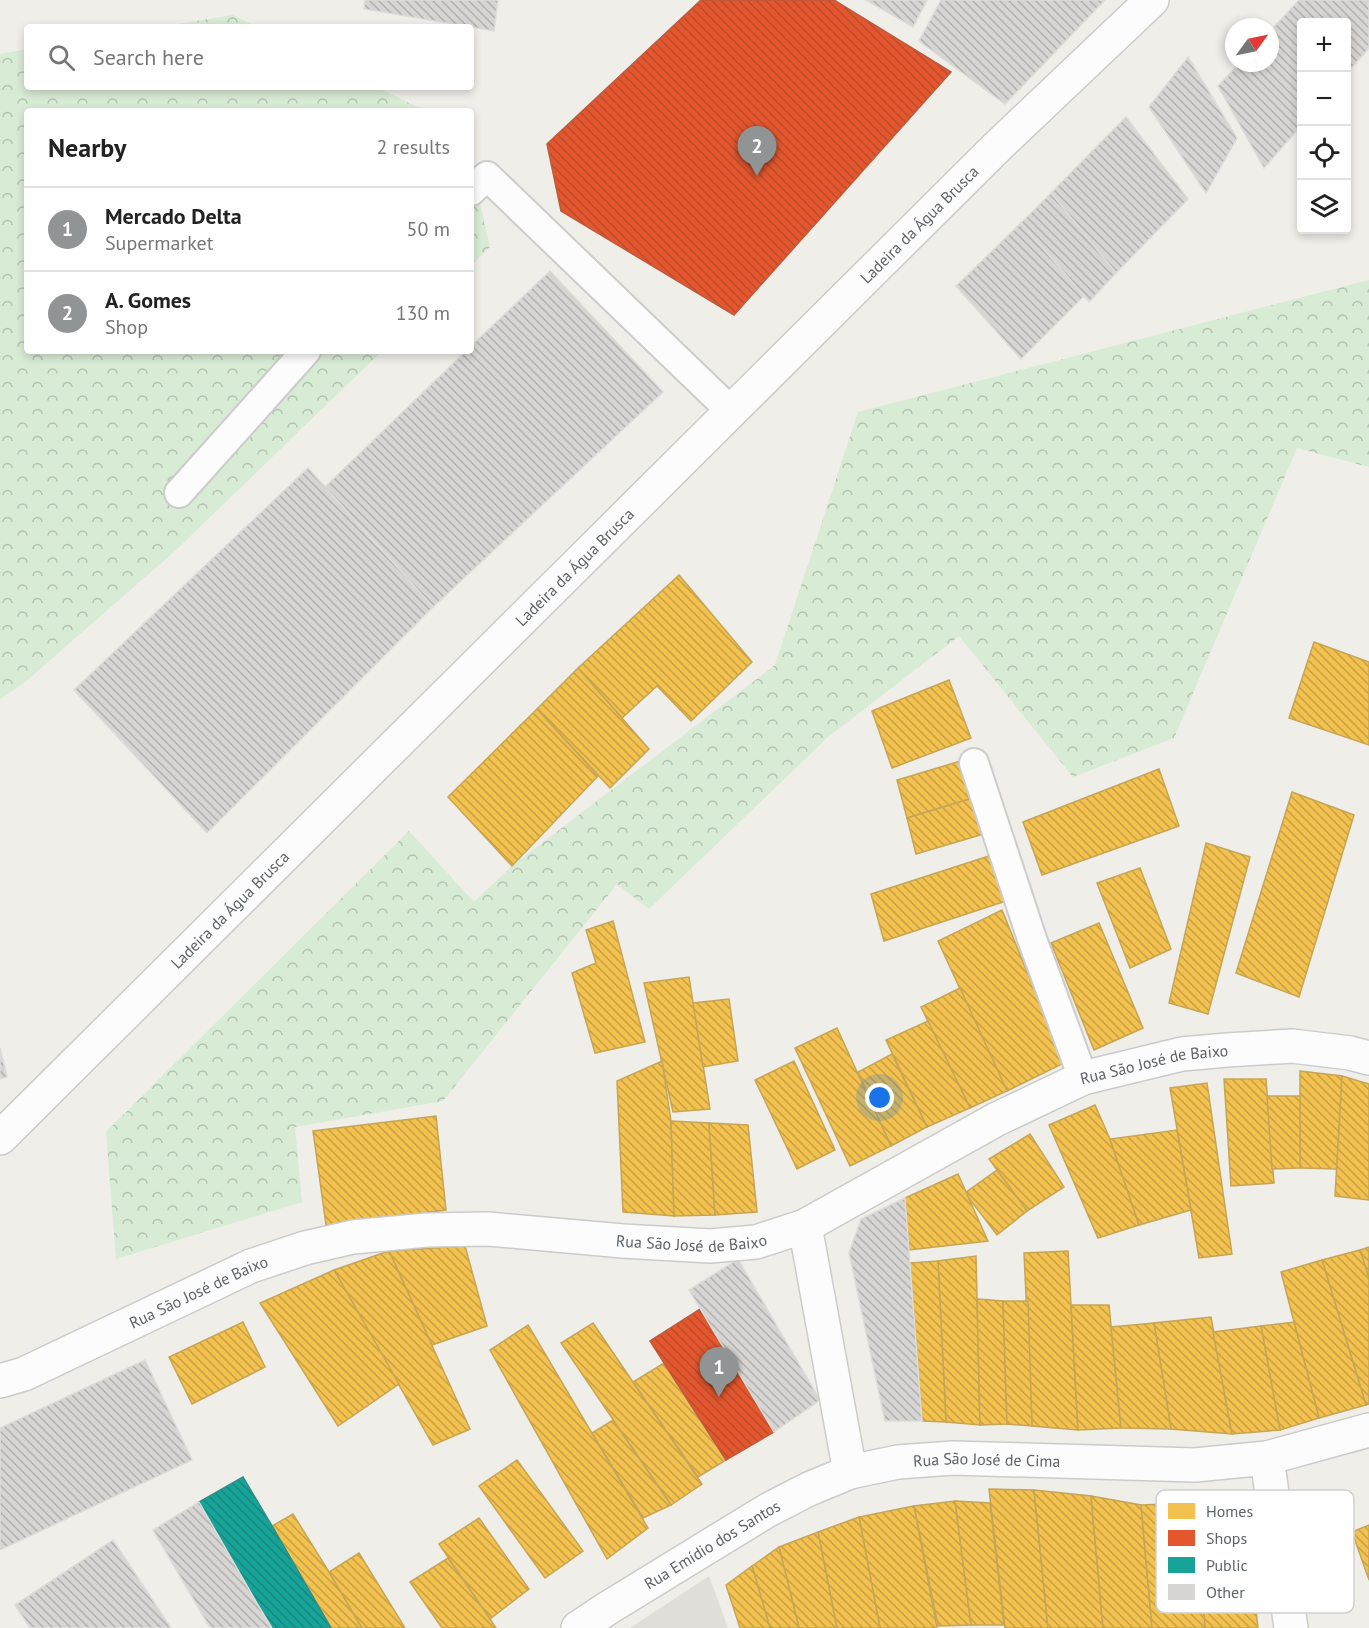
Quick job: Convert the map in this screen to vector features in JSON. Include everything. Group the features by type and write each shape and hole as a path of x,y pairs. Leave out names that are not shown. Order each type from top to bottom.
{"street":[{"name":"Ladeira da Água Brusca","path":"0,1138 997,147 1152,0"},
{"name":"Rua São José de Baixo","path":"0,1381 24,1374 251,1266 305,1248 353,1237 427,1230 488,1229 710,1246 756,1242 805,1226 997,1119 1083,1078 1182,1054 1227,1050 1292,1047 1350,1053 1369,1058"},
{"path":"805,1226 850,1472"},
{"name":"Rua São José de Cima","path":"850,1472 898,1462 953,1458 1195,1465 1267,1458 1369,1430"},
{"path":"1267,1458 1272,1490"},
{"name":"Rua Emídio dos Santos","path":"578,1628 768,1510 809,1489 850,1472"},
{"path":"1289,1613 1291,1628"}],"lane":[{"path":"474,188 487,176 732,412"},
{"path":"178,493 303,354"},
{"path":"974,763 1032,939 1083,1078"}],"shaded area":[{"path":"709,1576 728,1628 630,1628"}],"green space":[{"path":"233,15 251,24 178,24"},
{"path":"24,50 24,90 383,90 419,108 24,108 24,354 379,354 175,551 24,683 0,699 0,54"},
{"path":"474,178 490,247 474,262"},
{"path":"1369,280 1369,467 1297,448 1174,738 1073,777 959,636 828,737 649,909 617,884 443,1101 295,1127 302,1202 116,1259 106,1132 409,831 474,902 512,866 775,665 858,412"}],"building: Homes":[{"path":"679,575 752,662 691,721 657,686 622,718 578,668"},
{"path":"1314,642 1369,662 1369,745 1289,718"},
{"path":"578,668 649,749 610,788 537,709"},
{"path":"949,680 971,738 892,768 872,711"},
{"path":"537,709 598,776 512,866 448,797"},
{"path":"964,760 976,797 907,818 897,780"},
{"path":"1159,769 1179,826 1042,875 1023,822"},
{"path":"1292,792 1354,815 1299,997 1236,973"},
{"path":"976,797 987,833 916,854 907,818"},
{"path":"1206,843 1250,857 1208,1014 1169,1003"},
{"path":"992,855 1006,901 884,941 871,894"},
{"path":"1140,868 1171,949 1130,968 1097,883"},
{"path":"1002,910 1064,1063 1007,1091 938,941"},
{"path":"613,921 645,1042 595,1053 572,973 596,963 586,930"},
{"path":"1099,923 1143,1028 1094,1050 1051,943"},
{"path":"689,977 710,1109 673,1112 644,983"},
{"path":"960,988 1007,1091 970,1108 921,1007"},
{"path":"729,999 738,1061 703,1067 693,1003"},
{"path":"928,1021 970,1108 927,1127 886,1040"},
{"path":"837,1028 891,1146 850,1166 795,1048"},
{"path":"892,1054 927,1127 891,1146 858,1072"},
{"path":"662,1061 671,1121 674,1216 623,1212 617,1081"},
{"path":"794,1061 835,1150 797,1169 755,1080"},
{"path":"1300,1071 1342,1076 1337,1169 1300,1168"},
{"path":"1342,1076 1369,1084 1369,1200 1335,1196"},
{"path":"1224,1079 1266,1079 1274,1183 1231,1186"},
{"path":"1207,1083 1232,1254 1199,1258 1170,1088"},
{"path":"1267,1096 1300,1096 1300,1168 1272,1169"},
{"path":"1095,1105 1110,1139 1139,1225 1098,1238 1049,1125"},
{"path":"436,1116 446,1210 326,1225 313,1131"},
{"path":"671,1121 709,1123 715,1215 674,1216"},
{"path":"709,1123 748,1125 757,1212 715,1215"},
{"path":"1177,1130 1191,1210 1139,1225 1110,1139"},
{"path":"1030,1134 1064,1187 1027,1211 989,1159"},
{"path":"997,1170 1027,1211 997,1235 965,1193"},
{"path":"958,1174 988,1241 909,1250 905,1198"},
{"path":"465,1246 487,1326 432,1345 389,1251"},
{"path":"1369,1247 1369,1278 1360,1250"},
{"path":"1360,1250 1369,1278 1369,1404 1366,1405 1322,1260"},
{"path":"389,1251 470,1429 433,1445 334,1270"},
{"path":"1068,1251 1078,1430 1032,1426 1024,1253"},
{"path":"976,1256 980,1425 946,1422 938,1261"},
{"path":"1322,1260 1366,1405 1319,1418 1281,1272"},
{"path":"938,1261 946,1422 922,1421 910,1263"},
{"path":"334,1270 399,1384 338,1426 260,1303"},
{"path":"977,1299 1003,1301 1007,1424 980,1425"},
{"path":"1003,1301 1028,1301 1032,1426 1007,1424"},
{"path":"1071,1305 1109,1305 1121,1428 1078,1430"},
{"path":"1211,1317 1232,1434 1171,1429 1154,1323"},
{"path":"243,1322 265,1367 192,1404 169,1357"},
{"path":"1294,1322 1319,1418 1280,1430 1261,1326"},
{"path":"593,1323 702,1484 671,1505 561,1343"},
{"path":"1154,1323 1171,1429 1121,1428 1111,1327"},
{"path":"528,1325 648,1528 607,1559 490,1350"},
{"path":"1261,1326 1280,1430 1232,1434 1213,1332"},
{"path":"664,1363 726,1460 698,1477 633,1382"},
{"path":"613,1420 671,1505 643,1518 592,1433"},
{"path":"517,1460 583,1551 545,1578 479,1486"},
{"path":"989,1489 1034,1490 1048,1628 1005,1628"},
{"path":"1034,1490 1091,1496 1103,1628 1048,1628"},
{"path":"1091,1496 1141,1505 1152,1628 1103,1628"},
{"path":"955,1501 971,1625 938,1626 914,1506"},
{"path":"955,1501 990,1503 1004,1625 971,1625"},
{"path":"1156,1504 1156,1613 1204,1613 1205,1628 1152,1628 1141,1505"},
{"path":"914,1506 937,1628 880,1628 859,1517"},
{"path":"293,1514 362,1628 331,1628 272,1526"},
{"path":"859,1517 880,1628 837,1628 818,1532"},
{"path":"479,1518 529,1589 490,1619 439,1544"},
{"path":"1369,1525 1369,1580 1354,1538 1354,1531"},
{"path":"818,1532 837,1628 799,1628 779,1547"},
{"path":"779,1547 799,1628 770,1628 752,1566"},
{"path":"359,1553 405,1628 362,1628 329,1572"},
{"path":"448,1558 496,1628 442,1628 410,1582"},
{"path":"752,1566 770,1628 740,1628 726,1585"},
{"path":"1204,1613 1256,1613 1258,1628 1205,1628"}],"building: Shops":[{"path":"701,0 834,0 951,72 734,315 561,211 547,144"},
{"path":"700,1309 774,1432 726,1460 650,1341"}],"building: Public":[{"path":"243,1477 331,1628 272,1628 258,1605 199,1502"}],"building: Other":[{"path":"365,0 498,0 494,31 474,28 474,24 453,24 364,9"},
{"path":"866,0 927,0 913,27"},
{"path":"941,0 1105,0 1005,104 919,41"},
{"path":"1299,0 1369,0 1369,48 1351,68 1351,18 1297,18 1297,131 1264,168 1218,86 1231,72 1279,72 1279,21"},
{"path":"1188,57 1237,138 1206,193 1149,107"},
{"path":"1126,117 1188,199 1116,273 1051,193"},
{"path":"1051,193 1116,273 1089,302 1021,223"},
{"path":"1021,223 1084,296 1021,359 956,286"},
{"path":"550,271 663,392 433,607 325,487 463,354 474,354 474,343"},
{"path":"308,468 433,607 207,833 74,690"},
{"path":"0,1048 7,1077 0,1079"},
{"path":"905,1198 922,1421 885,1421 849,1253 861,1219"},
{"path":"738,1259 820,1400 774,1432 689,1290"},
{"path":"145,1360 192,1460 0,1550 0,1428"},
{"path":"199,1502 272,1628 210,1628 153,1530"},
{"path":"113,1540 171,1628 30,1628 15,1605"}],"place":[{"name":"A. Gomes","path":"757,176"},
{"name":"Mercado Delta","path":"719,1397"}]}
